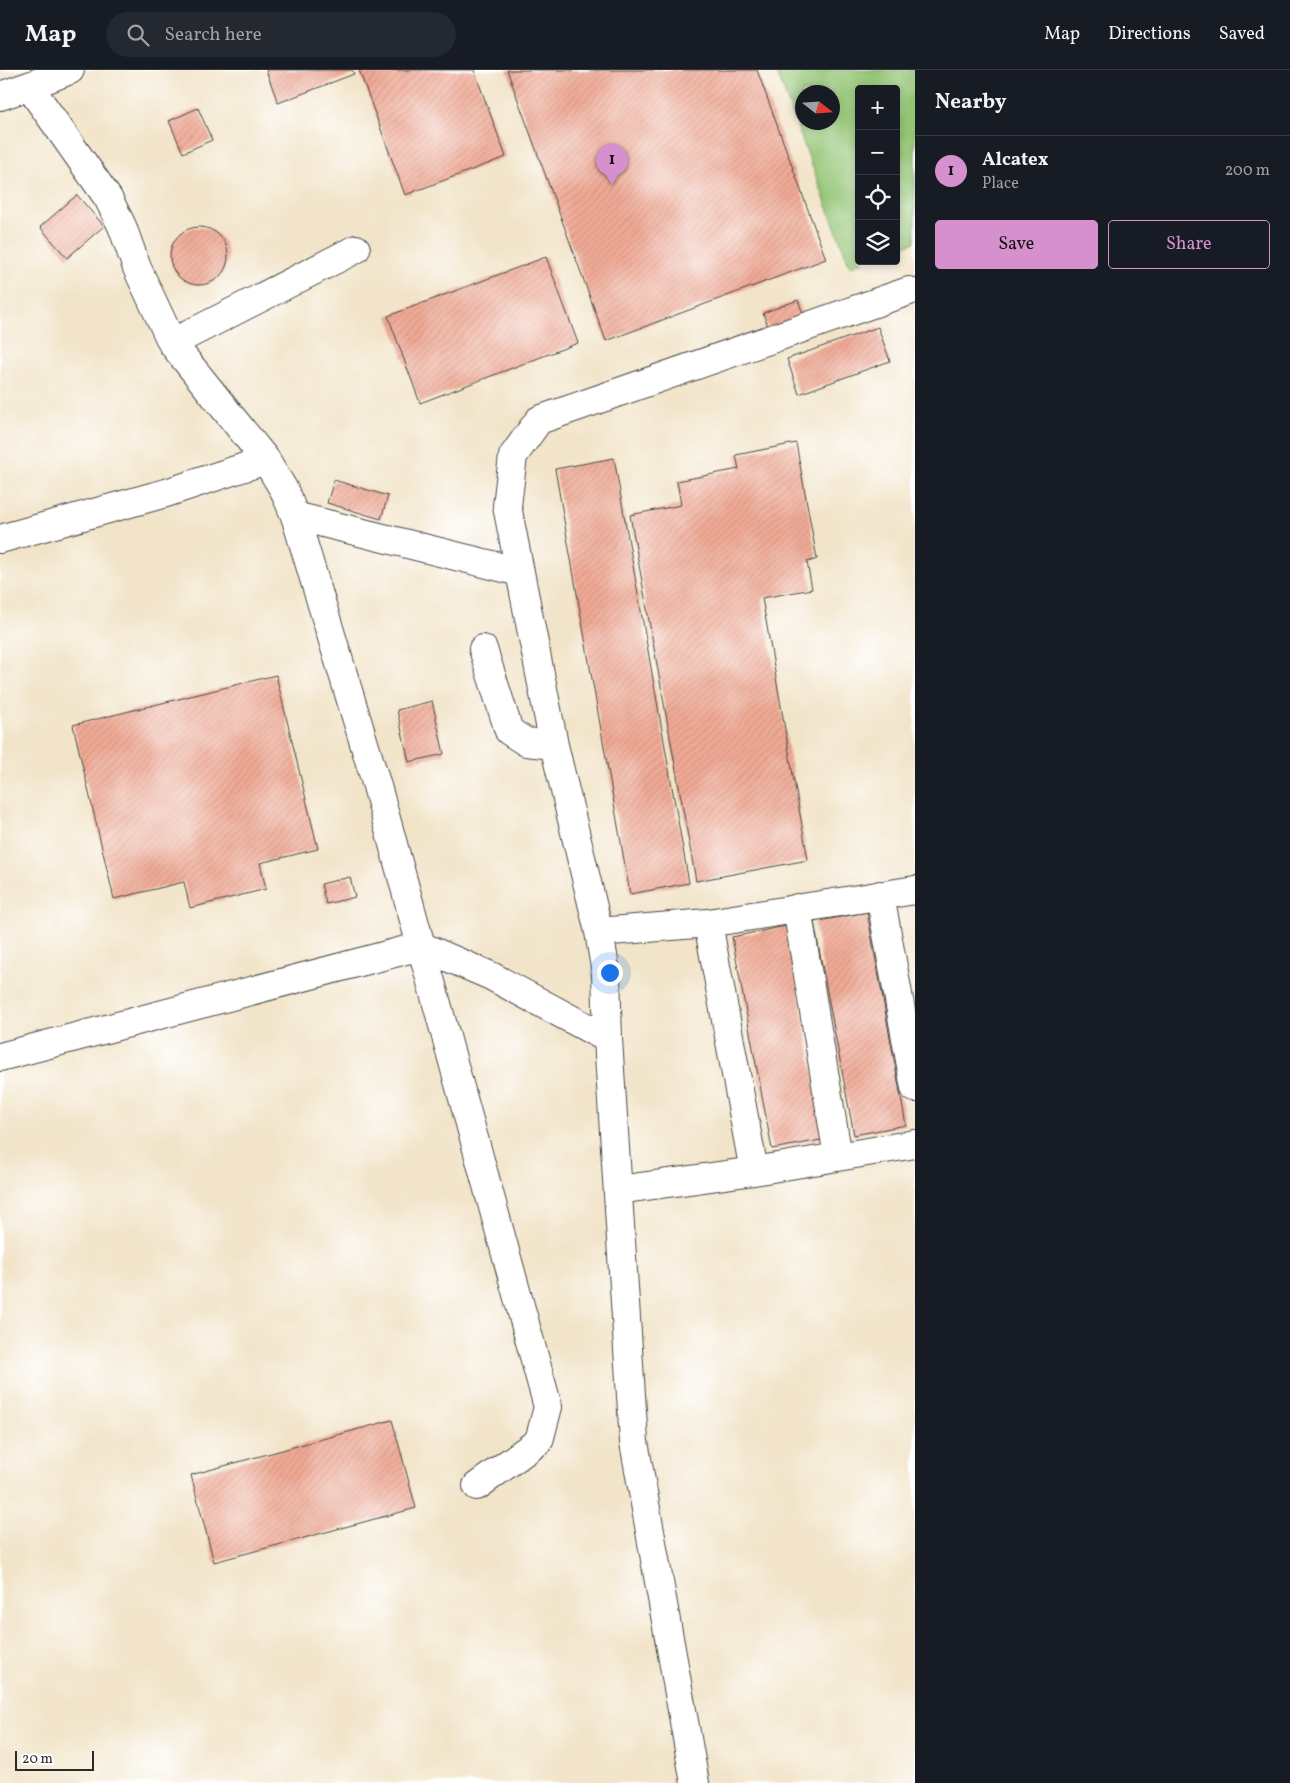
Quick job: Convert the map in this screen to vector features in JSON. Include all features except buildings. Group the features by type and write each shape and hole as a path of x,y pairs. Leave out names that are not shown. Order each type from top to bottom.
{"street":[{"path":"0,96 70,70"},
{"path":"29,86 108,198 122,226 137,268 172,343 266,460 284,490 295,516 377,786 548,1408 539,1441 477,1486"},
{"path":"172,343 356,249"},
{"path":"695,1783 634,1442 608,1039 606,973 599,932 554,745 506,506 513,456 539,420 909,291"},
{"path":"0,539 166,493 266,460"},
{"path":"295,516 520,572"},
{"path":"482,649 509,731 526,742 554,745"},
{"path":"599,932 708,923 915,890"},
{"path":"880,895 915,1088"},
{"path":"797,908 838,1157"},
{"path":"708,923 754,1171"},
{"path":"0,1057 421,946 492,976 608,1039"},
{"path":"618,1190 754,1171 915,1144"}],"green space":[{"path":"776,70 915,70 915,242 900,248 900,85 855,85 855,265 850,267 799,130 840,130 840,85 795,85 795,121"}],"place":[{"name":"Alcatex","path":"612,185"}]}
